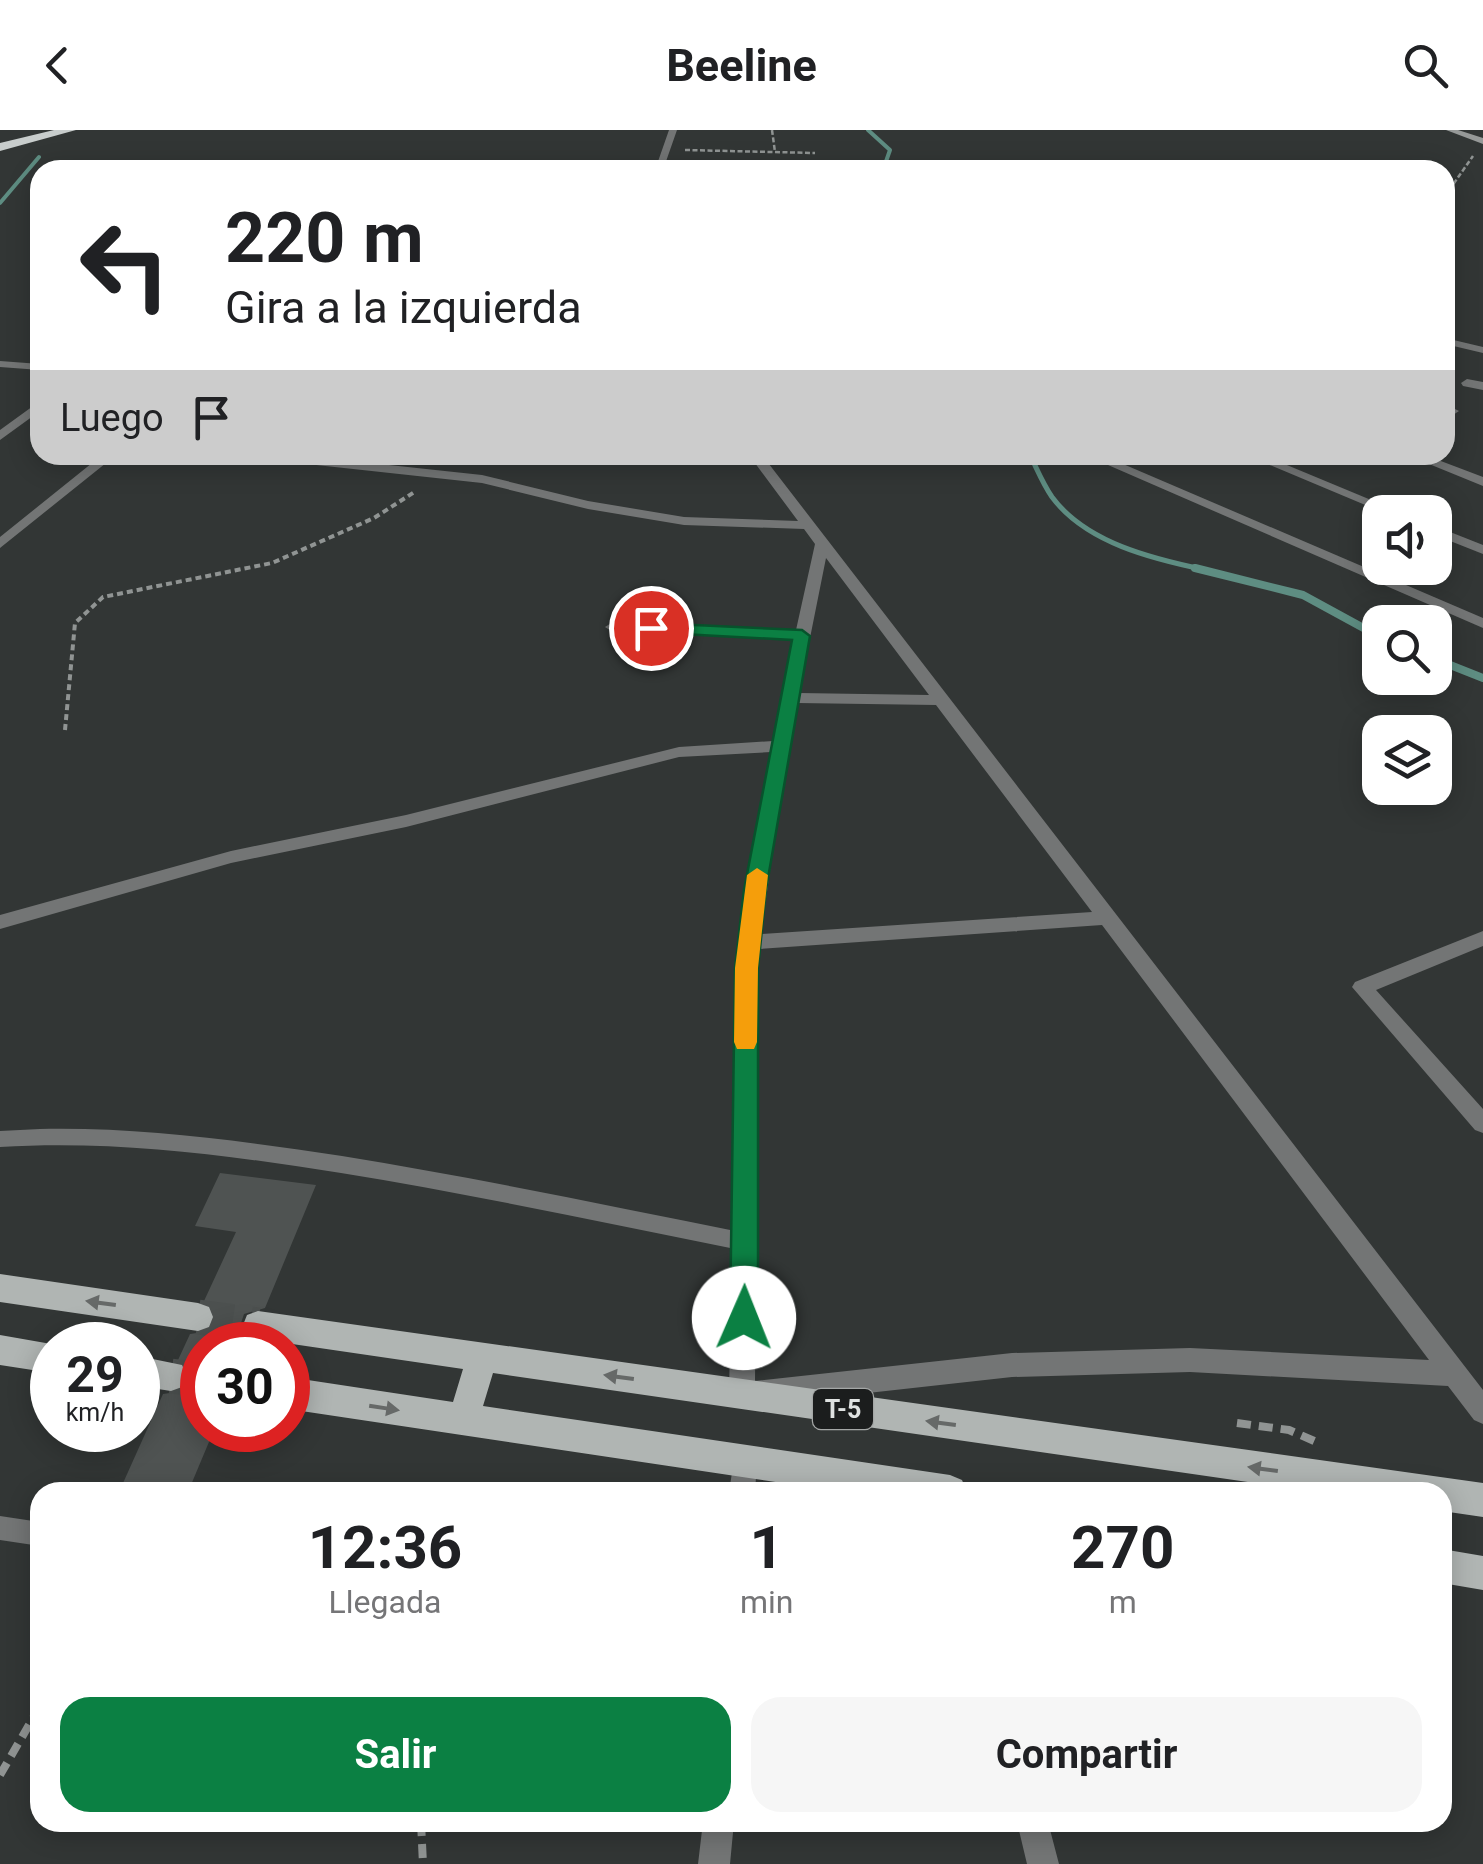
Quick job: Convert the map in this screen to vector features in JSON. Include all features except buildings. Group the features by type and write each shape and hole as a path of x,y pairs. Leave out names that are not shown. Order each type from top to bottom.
{"highway":[{"path":"0,146 70,130"}],"main road":[{"path":"0,1288 198,1316"},
{"name":"T-5","path":"310,1333 1358,1482"},
{"path":"0,1350 30,1355"},
{"path":"463,1420 482,1358"},
{"path":"160,1374 171,1376"},
{"path":"310,1396 463,1420 743,1477 811,1482"},
{"path":"1452,1495 1483,1500"},
{"path":"1452,1567 1483,1572"}],"street":[{"path":"662,160 673,130"},
{"path":"1450,130 1483,145"},
{"path":"1455,343 1483,350"},
{"path":"0,364 30,366"},
{"path":"1468,384 1483,386"},
{"path":"0,436 30,413"},
{"path":"0,544 98,465"},
{"path":"354,465 438,474 684,520 806,525"},
{"path":"762,465 1483,1411"},
{"path":"1114,465 1483,623"},
{"path":"1277,465 1362,499"},
{"path":"1439,465 1483,482"},
{"path":"1452,537 1483,550"},
{"path":"821,545 780,746 749,942 742,1395 1012,1364 1190,1360 1455,1374"},
{"path":"613,627 802,636"},
{"path":"790,698 940,700"},
{"path":"0,922 230,858 406,821 679,752 780,746"},
{"path":"749,942 1108,918"},
{"path":"1483,938 1362,987 1483,1124"},
{"path":"714,1864 718,1832"},
{"path":"1035,1832 1043,1864"}],"lane":[{"path":"0,1139 88,1134 237,1148 480,1186 745,1242"},
{"path":"0,1528 30,1532"}],"path":[{"path":"772,130 775,152"},
{"path":"1455,180 1483,145"},
{"path":"666,150 815,153"},
{"path":"65,730 75,623 91,604 103,597 272,563 374,518 438,474"},
{"path":"1237,1423 1289,1430"},
{"path":"0,1774 30,1723"},
{"path":"421,1832 423,1864"}],"waterway":[{"path":"868,130 890,150 886,160"},
{"path":"0,203 30,168"},
{"path":"1035,465 1052,497 1083,526 1122,547 1206,570"},
{"path":"1195,568 1303,595 1362,627"},
{"path":"1452,666 1483,678"}],"tunnel":[{"path":"198,1317 236,1322"},
{"path":"171,1376 180,1377"}],"slow traffic":[{"path":"745,1042 746,968 757,875"}],"route":[{"path":"651,628 802,636 755,890 746,968 744,1318"}]}
